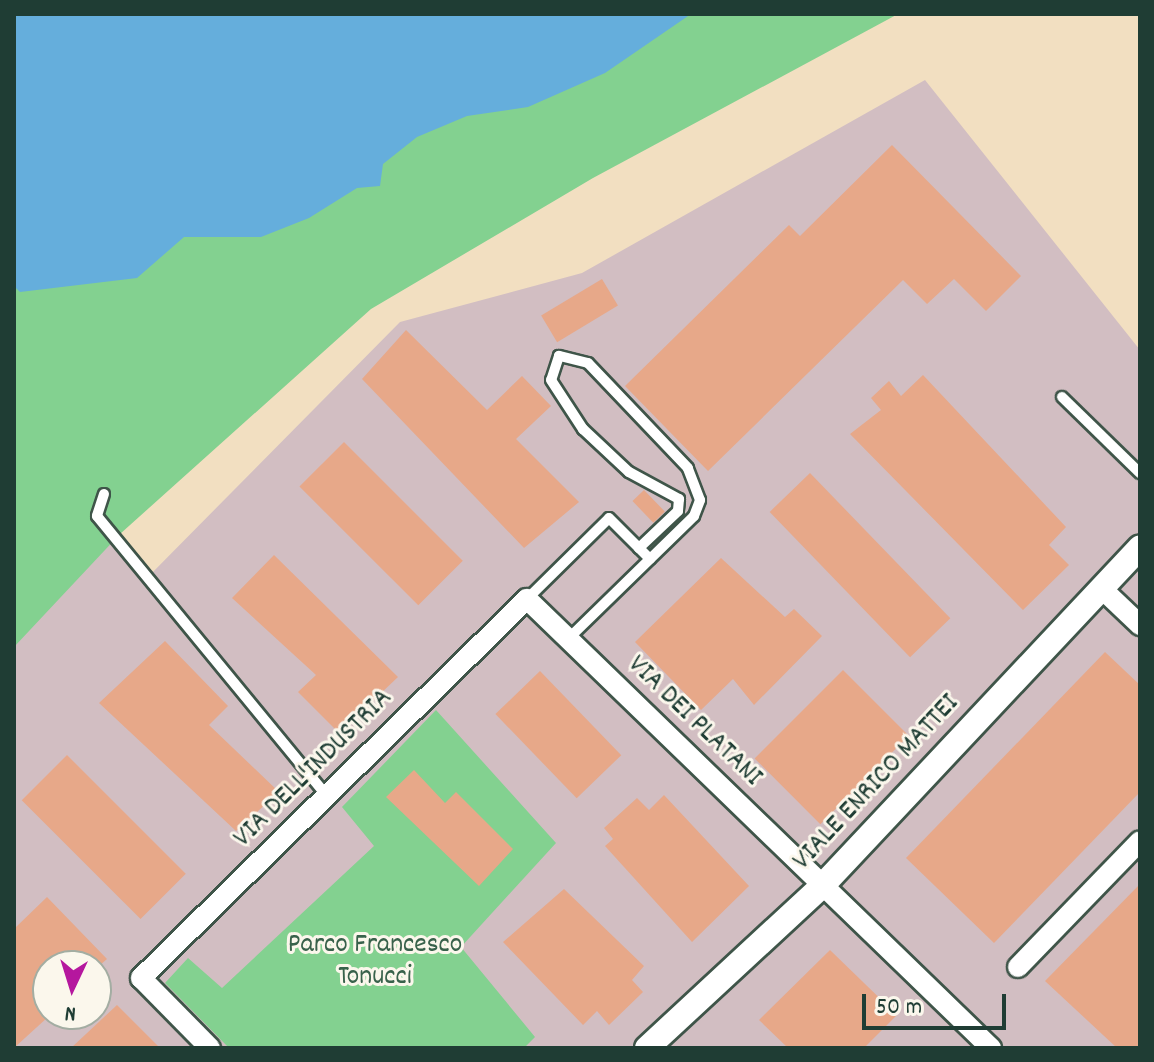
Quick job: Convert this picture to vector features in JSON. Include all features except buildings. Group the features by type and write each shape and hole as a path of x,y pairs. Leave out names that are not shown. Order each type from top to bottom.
{"street":[{"name":"VIALE ENRICO MATTEI","path":"647,1048 823,885 1140,548"},
{"path":"1101,588 1140,625"},
{"name":"VIA DELL'INDUSTRIA","path":"210,1048 141,978 527,599"},
{"name":"VIA DEI PLATANI","path":"527,599 991,1048"},
{"path":"1018,967 1140,841"}],"lane":[{"path":"568,639 694,516 698,485 588,363 559,356 551,380 583,429 629,472 679,499 678,511 639,548"},
{"path":"1062,397 1140,473"},
{"path":"104,494 97,516 327,796"},
{"path":"527,599 609,518 650,559"}],"shaded area":[{"path":"925,80 1140,350 1140,1048 14,1048 14,592 98,522 145,580 400,322 582,273"}],"green space":[{"path":"14,14 898,14 593,178 371,309 120,534 14,647"},
{"name":"Parco Francesco Tonucci","path":"436,710 556,843 461,947 535,1037 524,1048 229,1048 165,983 188,958 222,988 374,846 342,807"}],"water":[{"path":"14,14 691,14 605,73 528,107 467,116 417,137 383,164 380,186 357,188 309,218 261,237 184,237 137,278 20,292 14,286"}]}
